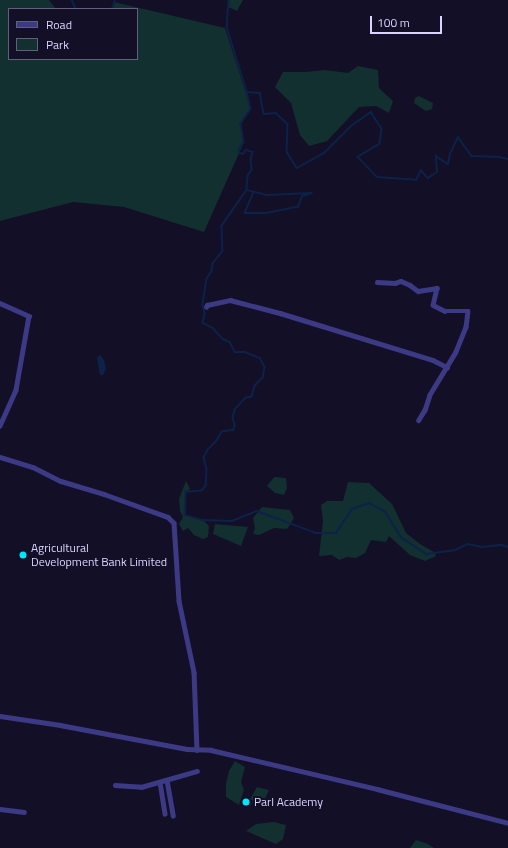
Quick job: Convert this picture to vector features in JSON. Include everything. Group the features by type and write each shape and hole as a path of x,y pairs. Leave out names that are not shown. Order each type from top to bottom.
{"street":[{"path":"377,282 395,283 401,281 410,284 418,291 437,288 433,305 445,311 468,312 466,327 456,352 430,395 419,420"},
{"path":"206,307 207,304 230,300 280,312 426,357 447,367"},
{"path":"0,302 29,316 19,379 0,426"},
{"path":"0,457 32,466 61,481 104,494 168,517 174,523 179,601 194,672 197,750"},
{"path":"0,716 60,725 197,750 211,750 377,789 508,823"},
{"path":"115,785 141,787 197,771"},
{"path":"167,780 173,815"},
{"path":"160,782 165,814"},
{"path":"0,809 24,812"}],"green space":[{"path":"0,0 49,0 55,8 8,8 8,60 138,60 138,8 112,8 114,2 225,28 251,109 241,124 244,142 204,232 124,207 73,202 0,221"},
{"path":"229,0 243,0 237,11 228,7"},
{"path":"358,66 378,70 379,88 393,101 389,113 376,106 359,107 327,141 309,146 300,135 291,103 275,87 283,72 325,70 348,73"},
{"path":"419,96 433,103 432,109 426,111 414,103 415,98"},
{"path":"274,477 286,478 287,488 284,495 275,493 267,486"},
{"path":"186,481 190,489 186,492 185,515 203,520 209,526 208,537 203,539 194,535 188,528 183,531 179,524 183,517 180,511 179,499"},
{"path":"348,482 369,483 392,504 406,533 420,544 434,552 436,556 425,561 410,555 389,536 386,542 371,540 365,553 356,558 347,557 339,560 332,555 319,556 323,521 321,505 327,501 343,501"},
{"path":"262,507 290,510 294,518 287,529 274,528 259,535 253,534 255,528 253,518"},
{"path":"215,524 248,527 241,546 213,534"},
{"path":"235,761 245,767 241,782 244,790 239,805 226,797 226,784 229,771"},
{"path":"257,787 269,790 262,806 250,799"},
{"path":"274,822 286,825 283,839 276,844 246,831 256,824"},
{"path":"416,840 428,844 434,848 410,848"}],"water":[{"path":"100,355 104,360 106,369 103,375 100,375 97,358"}],"waterway":[{"path":"72,0 76,8"},
{"path":"112,8 115,0"},
{"path":"229,0 227,27 247,92 260,93 264,114 276,113 288,124 287,152 297,168 324,153 351,126 371,112 382,129 380,144 358,157 377,177 416,180 421,170 428,178 437,172 436,156 448,164 450,154 458,137 472,156 499,157 508,159"},
{"path":"247,92 251,109 241,124 244,142 239,150 240,153 243,154 246,150 253,152 251,160 252,170 248,176 247,190 222,226 223,251 213,264 212,271 207,279 203,305 205,314 203,323 213,328 223,339 230,342 235,352 245,352 260,358 265,367 263,378 255,386 252,397 246,398 235,410 233,418 235,425 234,430 222,432 217,441 208,450 204,458 207,469 206,486 202,491 186,492 185,515 203,520 232,521 257,511 316,533 336,533 352,509 369,503 385,511 402,538 427,554 455,550 468,544 482,547 502,545 508,547"},
{"path":"247,190 267,195 311,193"},
{"path":"254,192 245,213 266,213 298,207 302,196 312,193"}],"place":[{"name":"Agricultural Development Bank Limited","path":"23,555"},
{"name":"Parl Academy","path":"246,802"}]}
